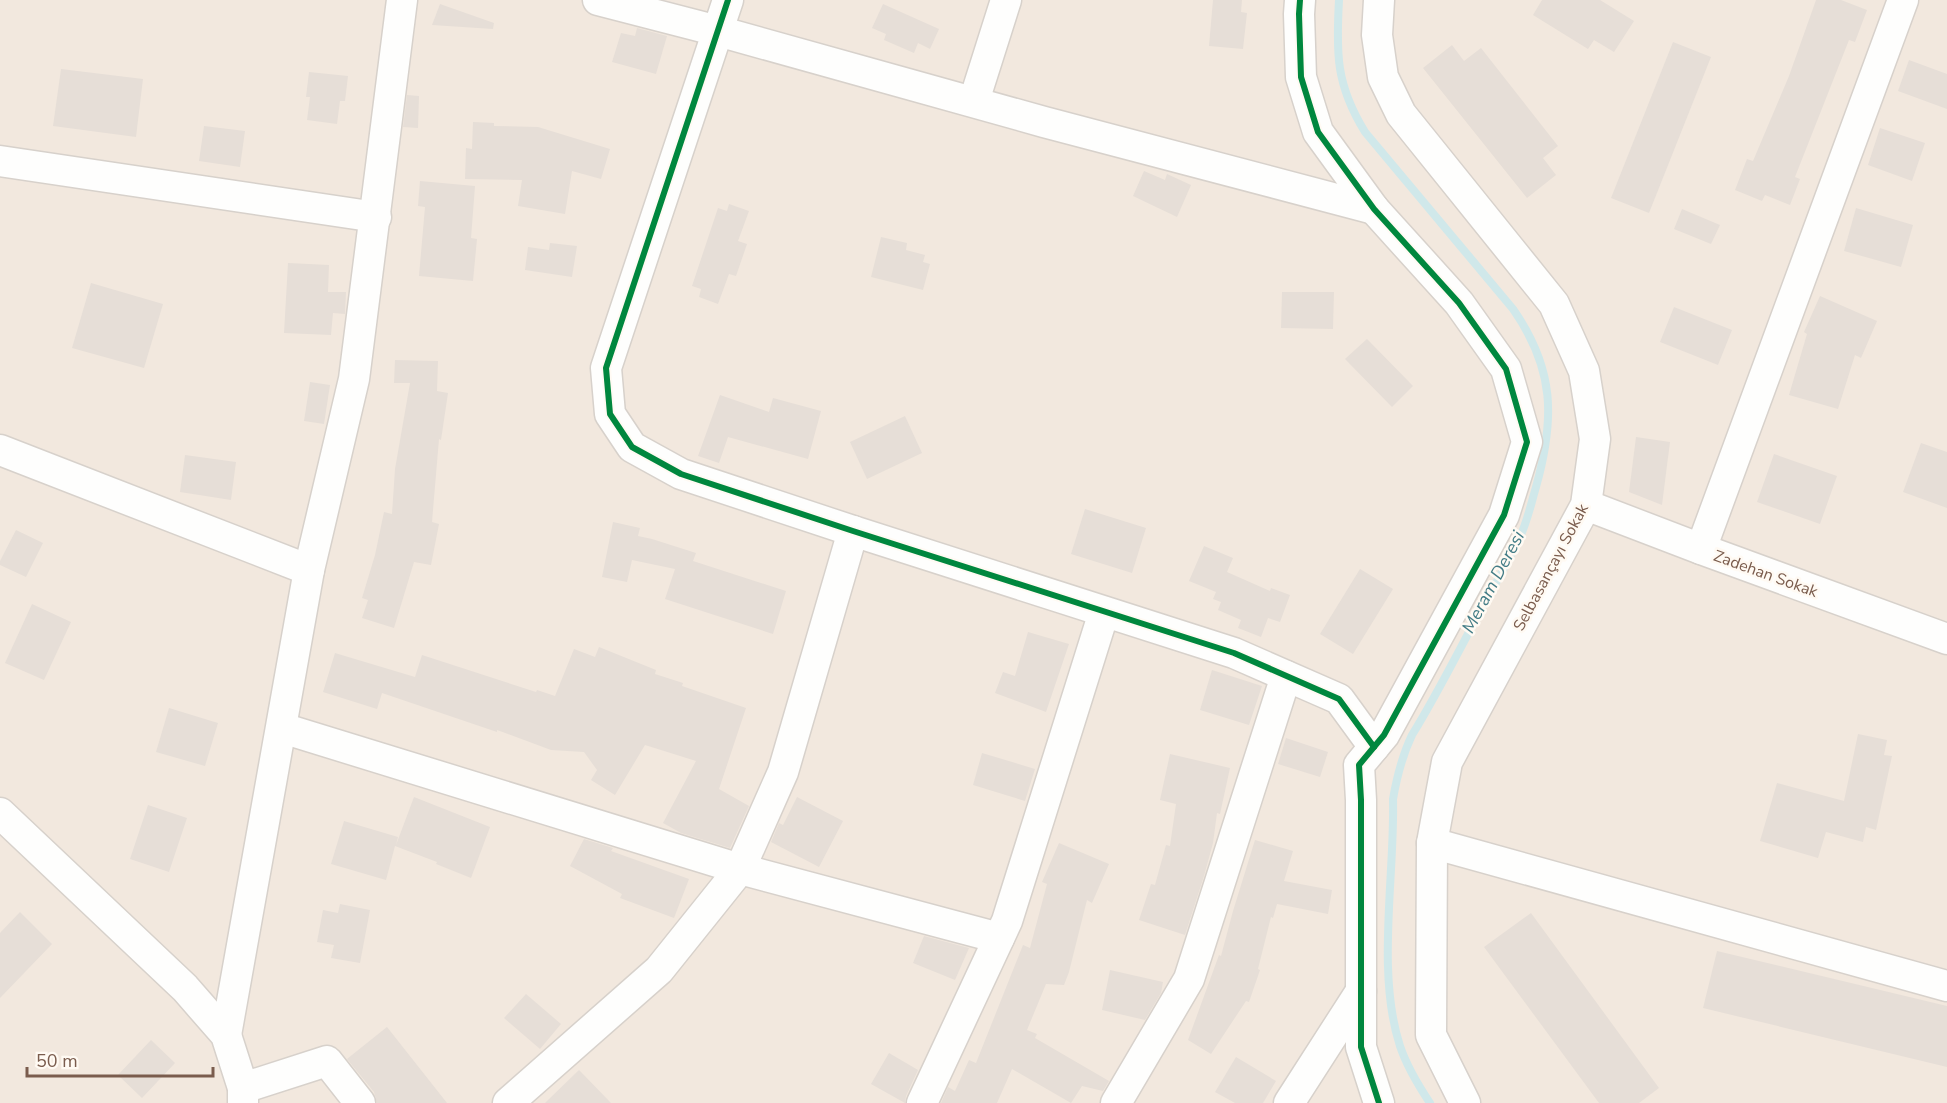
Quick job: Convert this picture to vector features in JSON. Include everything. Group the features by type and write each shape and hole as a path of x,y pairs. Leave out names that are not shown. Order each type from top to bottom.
{"street":[{"path":"226,1035 309,570 354,379 402,0"},
{"path":"598,0 1044,122 1374,209"},
{"path":"728,0 606,368 610,414 632,447 681,474 1234,653 1339,699 1374,747"},
{"path":"974,101 1006,0"},
{"path":"1300,0 1301,77 1318,132 1374,209 1459,303 1506,369 1527,442 1504,514 1384,735 1359,765 1361,1047 1379,1103"},
{"name":"Selbasançayı Sokak","path":"1379,0 1377,35 1383,77 1401,114 1554,304 1584,371 1595,439 1586,505 1447,762 1432,843 1431,1035 1465,1103"},
{"path":"1701,549 1903,0"},
{"path":"0,161 376,217"},
{"path":"1,453 309,570"},
{"name":"Zadehan Sokak","path":"1586,505 1946,637"},
{"path":"508,1103 659,970 740,869 783,772 853,531"},
{"path":"922,1103 1007,921 1104,612"},
{"path":"1116,1103 1189,980 1286,676"},
{"path":"282,728 740,869 999,938"},
{"path":"0,813 185,988 226,1035 243,1096 327,1061 360,1103"},
{"path":"1432,843 1947,986"},
{"path":"1289,1103 1361,992"}],"shaded area":[{"path":"0,0 1947,0 1947,1103 0,1103"}],"building":[{"path":"1213,0 1242,0 1241,12 1247,13 1243,49 1209,46"},
{"path":"1542,0 1600,0 1634,21 1614,52 1594,40 1588,49 1533,15"},
{"path":"1816,0 1841,0 1867,10 1855,42 1849,40 1795,177 1800,179 1790,205 1765,195 1762,201 1735,190 1747,159 1753,161 1789,76"},
{"path":"440,4 494,23 493,29 432,25"},
{"path":"883,4 939,29 930,49 918,43 914,53 884,40 886,34 872,28"},
{"path":"637,28 667,36 656,74 612,62 621,33 635,36"},
{"path":"1673,42 1711,57 1649,213 1611,198"},
{"path":"1452,45 1464,61 1481,48 1558,146 1543,158 1556,175 1527,198 1423,68"},
{"path":"1909,60 1947,74 1947,109 1898,91"},
{"path":"61,69 143,79 136,137 53,126"},
{"path":"309,72 348,76 345,101 340,101 337,124 307,120 310,97 306,97"},
{"path":"407,95 419,96 418,128 403,127"},
{"path":"473,122 494,123 494,126 538,127 610,149 601,179 572,171 565,214 518,206 522,180 465,179 466,148 472,149"},
{"path":"204,126 245,131 240,167 199,161"},
{"path":"1880,128 1925,143 1912,181 1868,165"},
{"path":"1144,171 1165,180 1167,174 1191,185 1177,217 1133,196"},
{"path":"420,181 475,186 471,238 477,239 473,281 419,276 425,207 418,206"},
{"path":"729,204 749,211 738,241 747,244 736,276 729,274 718,304 699,297 701,289 692,286 718,208 727,211"},
{"path":"1856,208 1913,225 1901,267 1844,251"},
{"path":"1682,209 1720,225 1711,244 1674,229"},
{"path":"881,237 907,243 906,250 925,255 923,262 930,264 923,290 871,277"},
{"path":"550,243 577,246 572,277 525,270 528,247 549,250"},
{"path":"288,263 329,265 328,292 346,292 345,314 333,313 331,335 284,333"},
{"path":"91,283 163,304 144,368 72,348"},
{"path":"1282,292 1334,292 1333,329 1281,328"},
{"path":"1820,296 1877,321 1861,358 1855,355 1838,409 1789,395 1807,334 1804,332"},
{"path":"1674,307 1732,330 1718,365 1660,342"},
{"path":"1367,339 1413,386 1392,407 1345,359"},
{"path":"395,360 438,361 437,391 448,393 441,440 439,439 432,522 439,524 431,565 414,562 394,628 362,618 368,600 362,598 375,555 384,512 392,514 395,469 410,383 394,383"},
{"path":"310,382 330,385 324,424 304,421"},
{"path":"720,395 769,412 773,398 821,411 808,459 728,437 719,463 698,456"},
{"path":"905,416 922,453 867,479 850,442"},
{"path":"1636,437 1670,442 1662,505 1629,492"},
{"path":"1921,443 1947,452 1947,508 1903,492"},
{"path":"1774,454 1837,476 1820,524 1757,502"},
{"path":"185,455 236,462 231,500 180,492"},
{"path":"1085,509 1146,528 1132,573 1071,554"},
{"path":"613,522 640,528 638,536 696,553 693,561 786,591 773,634 665,599 675,569 632,560 627,582 602,577"},
{"path":"16,530 43,543 26,577 0,565"},
{"path":"1204,546 1233,558 1227,572 1270,591 1271,588 1290,595 1280,622 1268,618 1261,637 1238,628 1241,620 1218,610 1221,602 1213,599 1216,592 1189,581"},
{"path":"1360,569 1393,589 1353,654 1320,634"},
{"path":"32,604 71,622 44,680 5,663"},
{"path":"1028,632 1069,644 1046,712 995,693 1003,672 1015,676"},
{"path":"599,647 656,670 655,674 683,683 682,686 746,708 719,789 749,806 730,848 681,833 663,823 696,761 645,745 615,795 591,780 597,770 584,752 551,750 382,693 377,709 323,692 335,653 415,677 422,655 555,696 574,649 595,657"},
{"path":"1212,670 1262,686 1249,725 1200,710"},
{"path":"169,708 218,723 205,766 156,752"},
{"path":"1858,734 1887,740 1884,755 1892,756 1876,830 1866,827 1863,842 1826,832 1818,858 1760,841 1777,783 1844,801"},
{"path":"1286,738 1328,752 1320,777 1278,764"},
{"path":"982,753 1035,769 1025,801 973,785"},
{"path":"1170,754 1230,768 1220,814 1217,813 1213,843 1185,935 1139,920 1151,884 1155,885 1166,845 1170,846 1176,804 1160,800"},
{"path":"414,797 490,827 471,878 395,846 386,880 331,864 344,821 398,837 396,845"},
{"path":"797,797 843,821 819,867 771,842 779,823 783,825"},
{"path":"148,805 187,818 169,872 130,859"},
{"path":"584,839 613,848 611,851 689,879 674,918 620,898 622,894 570,866"},
{"path":"1255,840 1293,851 1284,881 1332,890 1328,914 1277,904 1273,918 1271,917 1258,969 1260,970 1249,1002 1246,1001 1211,1054 1188,1040 1219,955 1221,956"},
{"path":"1059,843 1109,864 1092,903 1087,900 1064,985 1046,984 1027,1030 1037,1034 1035,1038 1109,1081 1103,1091 1082,1086 1071,1103 1012,1069 997,1103 941,1103 948,1087 955,1091 969,1060 976,1063 1023,945 1030,948 1047,884 1042,882"},
{"path":"340,904 370,910 360,963 331,958 334,945 317,942 323,910 338,913"},
{"path":"20,912 52,944 0,998 0,933"},
{"path":"1531,913 1659,1088 1639,1103 1599,1103 1484,947"},
{"path":"924,936 969,948 955,980 913,963"},
{"path":"1717,951 1947,1006 1947,1067 1703,1008"},
{"path":"1110,970 1163,982 1161,993 1145,1020 1102,1010"},
{"path":"526,994 561,1024 540,1049 504,1018"},
{"path":"387,1027 447,1103 377,1103 374,1092 347,1059"},
{"path":"151,1040 175,1063 142,1098 118,1075"},
{"path":"889,1053 918,1070 905,1103 871,1084"},
{"path":"1236,1057 1276,1081 1263,1103 1235,1103 1215,1092"},
{"path":"579,1070 611,1103 545,1103"}],"waterway":[{"name":"Meram Deresi","path":"1339,0 1340,69 1355,115 1365,132 1513,309 1537,353 1544,374 1547,395 1548,417 1542,462 1524,527 1412,735 1400,766 1393,799 1388,924 1389,987 1400,1046 1413,1076 1430,1103"}],"cycle path":[{"path":"728,0 606,368 610,414 632,447 681,474 1234,653 1339,699 1374,747"},
{"path":"1300,0 1301,77 1318,132 1374,209 1459,303 1506,369 1527,442 1504,515 1384,735 1359,765 1361,1047 1379,1103"}]}
